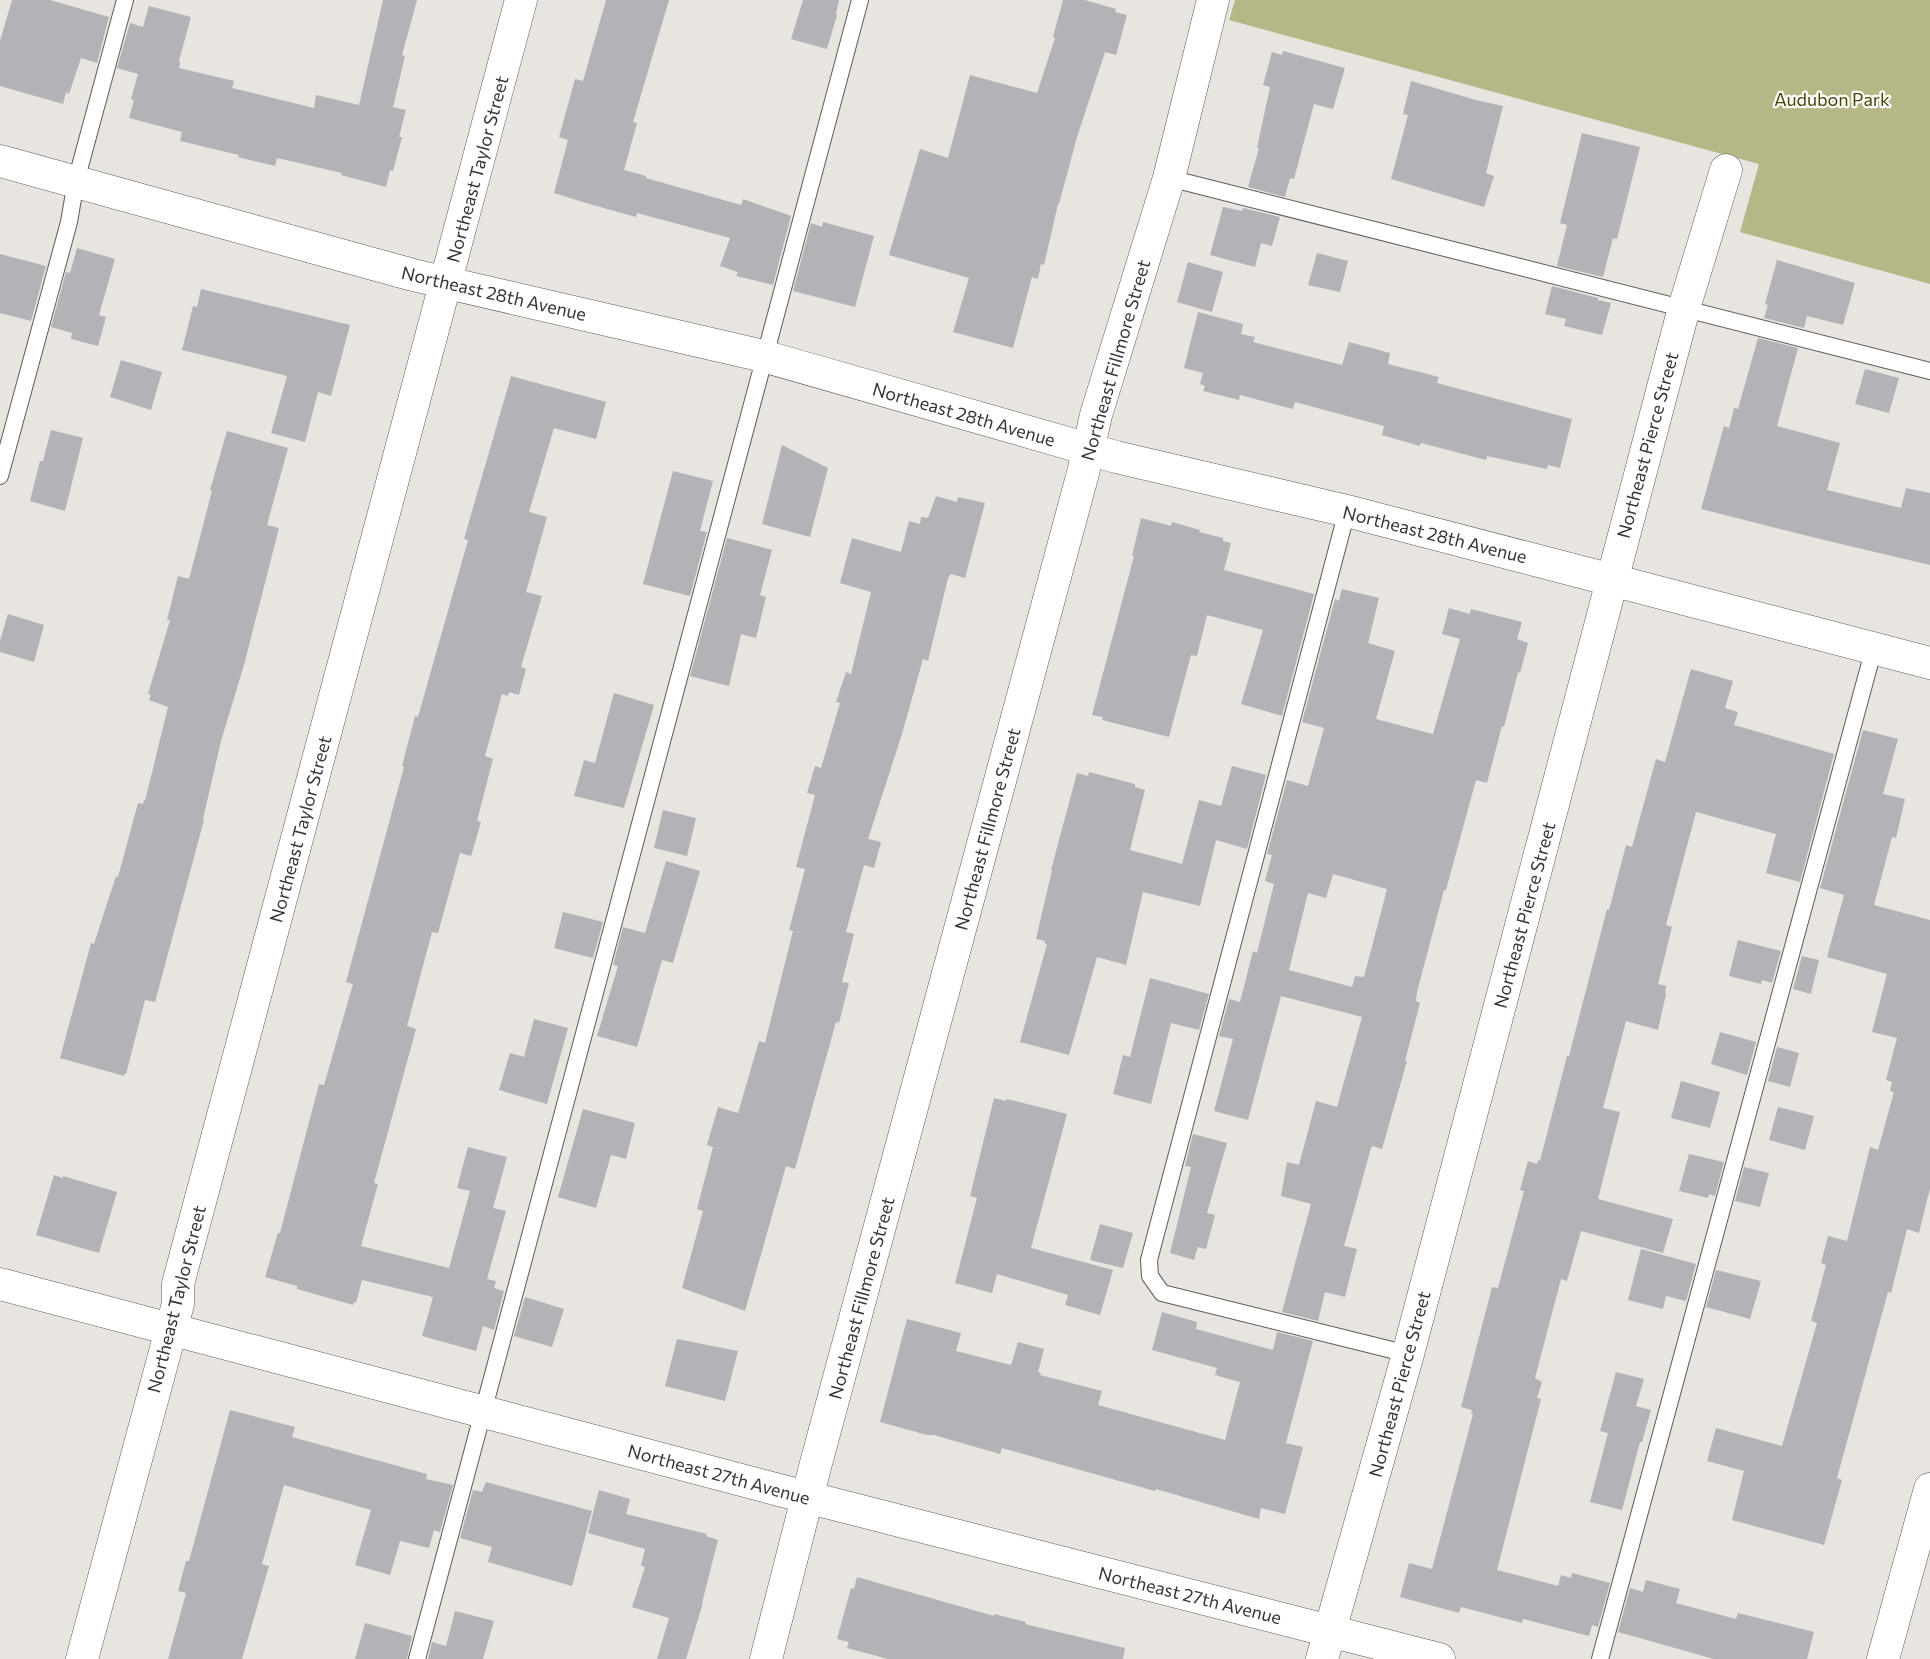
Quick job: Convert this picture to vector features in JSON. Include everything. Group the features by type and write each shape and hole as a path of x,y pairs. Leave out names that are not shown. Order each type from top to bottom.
{"street":[{"name":"Northeast Taylor Street","path":"82,1659 171,1330 181,1272 521,0"},
{"name":"Northeast Fillmore Street","path":"766,1659 1083,473 1087,449 1169,178 1214,0"},
{"name":"Northeast 28th Avenue","path":"0,161 413,275 763,356 1087,449 1347,511 1930,663"},
{"name":"Northeast Pierce Street","path":"1326,1645 1408,1354 1684,308 1726,170"},
{"name":"Northeast 27th Avenue","path":"0,1284 808,1497 1326,1645 1439,1659"},
{"path":"1883,1659 1929,1498"}],"lane":[{"path":"0,476 69,222 76,181 125,0"},
{"path":"417,1659 763,356 860,0"},
{"path":"1169,178 1930,371"},
{"path":"1347,511 1152,1248 1149,1260 1150,1276 1162,1293 1408,1354"},
{"path":"1600,1659 1874,648"}],"green space":[{"name":"Audubon Park","path":"1235,0 1930,0 1930,284 1740,232 1759,164 1229,20"}],"building":[{"path":"12,0 50,0 109,17 97,63 81,58 69,94 66,92 63,104 0,86 0,41"},
{"path":"383,0 417,0 402,55 405,56 393,107 406,110 399,137 402,137 386,187 341,175 342,173 277,158 275,166 238,157 239,155 180,141 182,132 129,118 134,100 131,99 138,74 117,68 130,23 143,27 149,6 191,17 179,68 234,81 232,88 314,108 316,95 359,105"},
{"path":"606,0 669,0 633,122 637,123 624,170 741,205 743,199 791,216 773,285 736,276 738,272 720,266 730,238 637,213 636,217 554,193 568,140 559,137 575,79 583,81"},
{"path":"803,0 839,0 827,49 791,39"},
{"path":"1063,0 1085,0 1116,9 1115,12 1127,15 1116,55 1105,52 1077,137 1044,265 1041,264 1038,279 1032,277 1013,348 953,332 969,278 889,255 920,149 948,158 970,75 1037,93 1055,38 1053,37"},
{"path":"1283,51 1345,68 1333,109 1314,104 1294,179 1290,178 1285,197 1248,187 1259,148 1257,148 1270,87 1263,85 1272,52 1282,55"},
{"path":"1411,81 1503,106 1486,173 1494,176 1484,207 1391,179 1408,115 1403,114"},
{"path":"1582,133 1640,147 1617,239 1613,238 1603,277 1557,266 1567,225 1560,223"},
{"path":"1223,207 1242,211 1243,208 1280,217 1272,246 1261,243 1255,267 1210,255"},
{"path":"823,222 874,236 855,307 793,291 811,223 822,227"},
{"path":"77,248 115,259 99,315 106,317 98,346 71,339 72,333 51,327 66,272 70,273"},
{"path":"1317,253 1348,261 1340,292 1308,285"},
{"path":"0,254 46,266 31,321 0,313"},
{"path":"1777,260 1855,283 1843,325 1807,316 1804,328 1764,318 1768,305 1765,304"},
{"path":"1188,262 1223,272 1212,312 1177,302"},
{"path":"1552,286 1611,303 1602,335 1564,326 1566,319 1545,314"},
{"path":"201,289 350,325 331,396 318,392 305,442 271,433 287,376 182,350 193,306 197,307"},
{"path":"1198,312 1243,324 1241,334 1255,337 1253,342 1342,365 1349,342 1390,353 1388,364 1439,377 1437,383 1572,419 1560,468 1548,465 1547,469 1487,456 1486,460 1421,443 1420,446 1382,435 1384,426 1295,402 1293,409 1240,395 1239,400 1203,391 1205,386 1200,384 1203,373 1184,368"},
{"path":"1758,338 1798,348 1777,426 1840,443 1827,490 1901,508 1906,488 1930,493 1930,565 1701,509 1724,426 1729,428 1734,408 1738,409"},
{"path":"121,360 162,372 151,410 110,397"},
{"path":"1865,369 1899,378 1889,413 1855,404"},
{"path":"511,376 606,402 596,439 554,428 529,512 547,517 526,592 542,596 521,667 526,669 519,695 509,692 508,696 502,694 485,756 493,759 477,821 481,822 471,856 460,853 438,933 432,932 407,1026 416,1029 374,1183 378,1184 361,1246 449,1268 470,1191 457,1188 468,1147 507,1157 493,1208 506,1211 487,1279 496,1281 494,1288 504,1291 494,1330 483,1326 476,1351 422,1336 433,1297 362,1280 356,1303 354,1302 353,1305 265,1277 278,1233 280,1233 319,1084 324,1085 353,984 346,982 404,767 402,766 468,540 464,539"},
{"path":"51,430 83,438 65,511 30,501"},
{"path":"227,431 288,448 267,525 279,528 244,665 221,741 204,820 155,1002 145,1000 124,1076 60,1058 91,943 94,944 116,876 118,877 138,803 143,804 145,801 168,707 149,700 151,695 148,694 170,620 167,620 178,576 189,579"},
{"path":"782,445 828,468 810,537 762,524"},
{"path":"673,471 713,481 700,531 707,532 690,596 643,584"},
{"path":"936,496 957,502 958,497 985,503 965,578 951,574 948,578 928,661 923,659 902,734 868,839 881,842 874,868 864,865 846,932 854,934 842,982 849,983 839,1023 836,1022 795,1169 786,1166 745,1311 682,1288 703,1211 697,1209 713,1147 707,1145 718,1107 738,1113 759,1041 765,1043 793,931 789,930 805,869 796,867 815,795 807,793 815,766 821,768 840,703 836,702 846,672 851,674 871,592 840,583 852,538 901,552 909,521 920,524 921,517 928,518"},
{"path":"1141,518 1171,526 1172,522 1223,538 1223,541 1231,543 1224,570 1314,594 1282,716 1241,704 1263,630 1207,615 1197,656 1191,655 1169,737 1102,720 1103,717 1092,715 1134,556 1132,556"},
{"path":"727,538 772,550 760,595 766,597 756,638 741,634 729,686 690,676"},
{"path":"1342,589 1379,598 1368,643 1395,651 1376,719 1433,734 1460,639 1442,634 1449,608 1470,614 1471,609 1522,622 1517,639 1528,643 1487,783 1476,780 1446,890 1444,890 1417,992 1416,1001 1420,1003 1405,1061 1407,1061 1382,1149 1373,1146 1371,1148 1344,1246 1357,1249 1345,1297 1325,1292 1318,1321 1282,1312 1311,1204 1281,1196 1287,1162 1299,1165 1316,1101 1337,1107 1362,1017 1281,996 1248,1120 1214,1111 1233,1039 1219,1036 1229,999 1240,1002 1253,951 1257,953 1274,884 1265,881 1272,855 1267,854 1287,780 1308,786 1324,728 1302,722 1335,599 1339,601","holes":["1333,874 1387,889 1364,977 1355,976 1352,987 1289,970 1308,893 1326,898"]},
{"path":"8,614 44,625 34,662 0,652 0,641"},
{"path":"1691,669 1733,681 1725,708 1738,712 1734,725 1834,754 1800,882 1766,873 1776,834 1696,812 1666,925 1672,927 1658,984 1666,986 1666,994 1658,1030 1626,1021 1603,1108 1620,1112 1598,1199 1673,1219 1663,1253 1581,1231 1567,1281 1561,1279 1535,1378 1542,1382 1537,1398 1541,1399 1497,1570 1558,1586 1561,1575 1571,1578 1572,1573 1610,1583 1598,1627 1592,1625 1589,1636 1523,1619 1522,1623 1461,1607 1459,1613 1400,1597 1409,1563 1432,1569 1473,1414 1472,1410 1461,1407 1492,1287 1498,1288 1524,1191 1520,1190 1528,1161 1537,1164 1538,1160 1540,1161 1626,845 1632,847 1656,759 1665,762"},
{"path":"614,693 654,705 624,808 574,796 584,760 595,763"},
{"path":"1863,730 1898,739 1883,794 1905,799 1896,838 1892,837 1874,905 1930,920 1930,1188 1919,1233 1907,1229 1891,1293 1888,1292 1837,1478 1842,1480 1824,1545 1732,1520 1744,1471 1707,1461 1716,1428 1782,1446 1817,1323 1811,1321 1826,1265 1821,1263 1828,1236 1847,1241 1870,1147 1878,1150 1894,1092 1890,1091 1892,1082 1886,1080 1897,1038 1872,1032 1887,974 1827,957 1844,895 1820,888"},
{"path":"1232,766 1266,775 1247,849 1216,840 1200,906 1143,892 1126,965 1097,957 1069,1055 1020,1042 1047,944 1044,943 1045,941 1036,939 1051,870 1077,773 1088,776 1089,772 1135,784 1135,787 1145,790 1130,850 1182,864 1199,800 1221,806"},
{"path":"663,810 696,818 687,856 654,848"},
{"path":"666,861 700,871 673,963 662,960 637,1047 597,1036 618,966 613,965 623,927 645,933"},
{"path":"563,912 603,922 593,958 554,948"},
{"path":"1738,940 1781,951 1772,983 1762,980 1761,984 1729,976"},
{"path":"1802,956 1819,960 1811,994 1793,989"},
{"path":"1150,978 1209,994 1199,1030 1171,1023 1151,1104 1113,1094 1123,1055 1130,1057"},
{"path":"534,1019 568,1028 547,1104 499,1090 510,1053 524,1057"},
{"path":"1720,1032 1756,1042 1747,1075 1711,1064"},
{"path":"1777,1047 1799,1053 1790,1087 1768,1081"},
{"path":"1681,1081 1720,1092 1710,1128 1671,1118"},
{"path":"994,1098 1006,1101 1007,1099 1067,1114 1031,1248 1113,1270 1100,1315 1065,1305 1068,1295 997,1274 992,1293 955,1283 977,1198 970,1196"},
{"path":"1778,1107 1814,1116 1805,1150 1769,1140"},
{"path":"583,1109 635,1123 626,1159 611,1155 596,1208 558,1197"},
{"path":"1193,1134 1227,1143 1207,1213 1215,1215 1206,1249 1198,1247 1194,1260 1170,1253 1191,1167 1185,1166"},
{"path":"1689,1154 1724,1162 1715,1196 1709,1194 1708,1198 1679,1191"},
{"path":"1744,1167 1769,1173 1760,1207 1735,1201"},
{"path":"54,1175 117,1192 99,1253 36,1235"},
{"path":"1100,1224 1133,1233 1123,1268 1090,1260"},
{"path":"1641,1249 1696,1264 1686,1301 1666,1296 1663,1309 1628,1300"},
{"path":"1716,1270 1761,1281 1750,1319 1706,1307"},
{"path":"525,1297 564,1309 552,1347 514,1336"},
{"path":"1162,1312 1197,1322 1196,1329 1273,1350 1277,1332 1313,1341 1286,1443 1303,1447 1285,1514 1261,1508 1259,1519 1002,1448 1000,1454 880,1422 907,1319 961,1333 956,1351 1011,1365 1018,1342 1044,1349 1038,1372 1041,1373 1040,1375 1102,1391 1098,1405 1225,1440 1240,1382 1215,1375 1217,1368 1152,1350"},
{"path":"677,1339 738,1351 725,1401 665,1386"},
{"path":"1616,1372 1644,1379 1636,1406 1651,1410 1622,1510 1590,1502 1608,1433 1600,1431"},
{"path":"230,1410 295,1427 292,1437 427,1474 426,1479 453,1485 440,1532 434,1530 429,1548 400,1541 390,1575 355,1565 371,1510 284,1485 262,1564 269,1566 242,1659 168,1659 186,1593 178,1591 186,1561 189,1561"},
{"path":"486,1482 592,1511 572,1586 488,1562 492,1547 460,1538 473,1490 482,1492"},
{"path":"599,1490 630,1499 626,1514 707,1534 706,1536 718,1540 703,1603 686,1659 657,1659 669,1618 632,1607 645,1567 641,1566 645,1549 588,1533"},
{"path":"857,1577 994,1616 994,1614 1026,1622 1025,1624 1125,1648 1123,1659 888,1659 847,1648 849,1642 837,1639 851,1588 854,1589"},
{"path":"1646,1580 1680,1589 1676,1603 1736,1619 1738,1613 1814,1632 1807,1659 1714,1659 1618,1632 1630,1588 1643,1592"},
{"path":"455,1611 494,1621 483,1659 428,1659 432,1642 446,1646"},
{"path":"365,1623 412,1636 407,1659 355,1659"}]}
